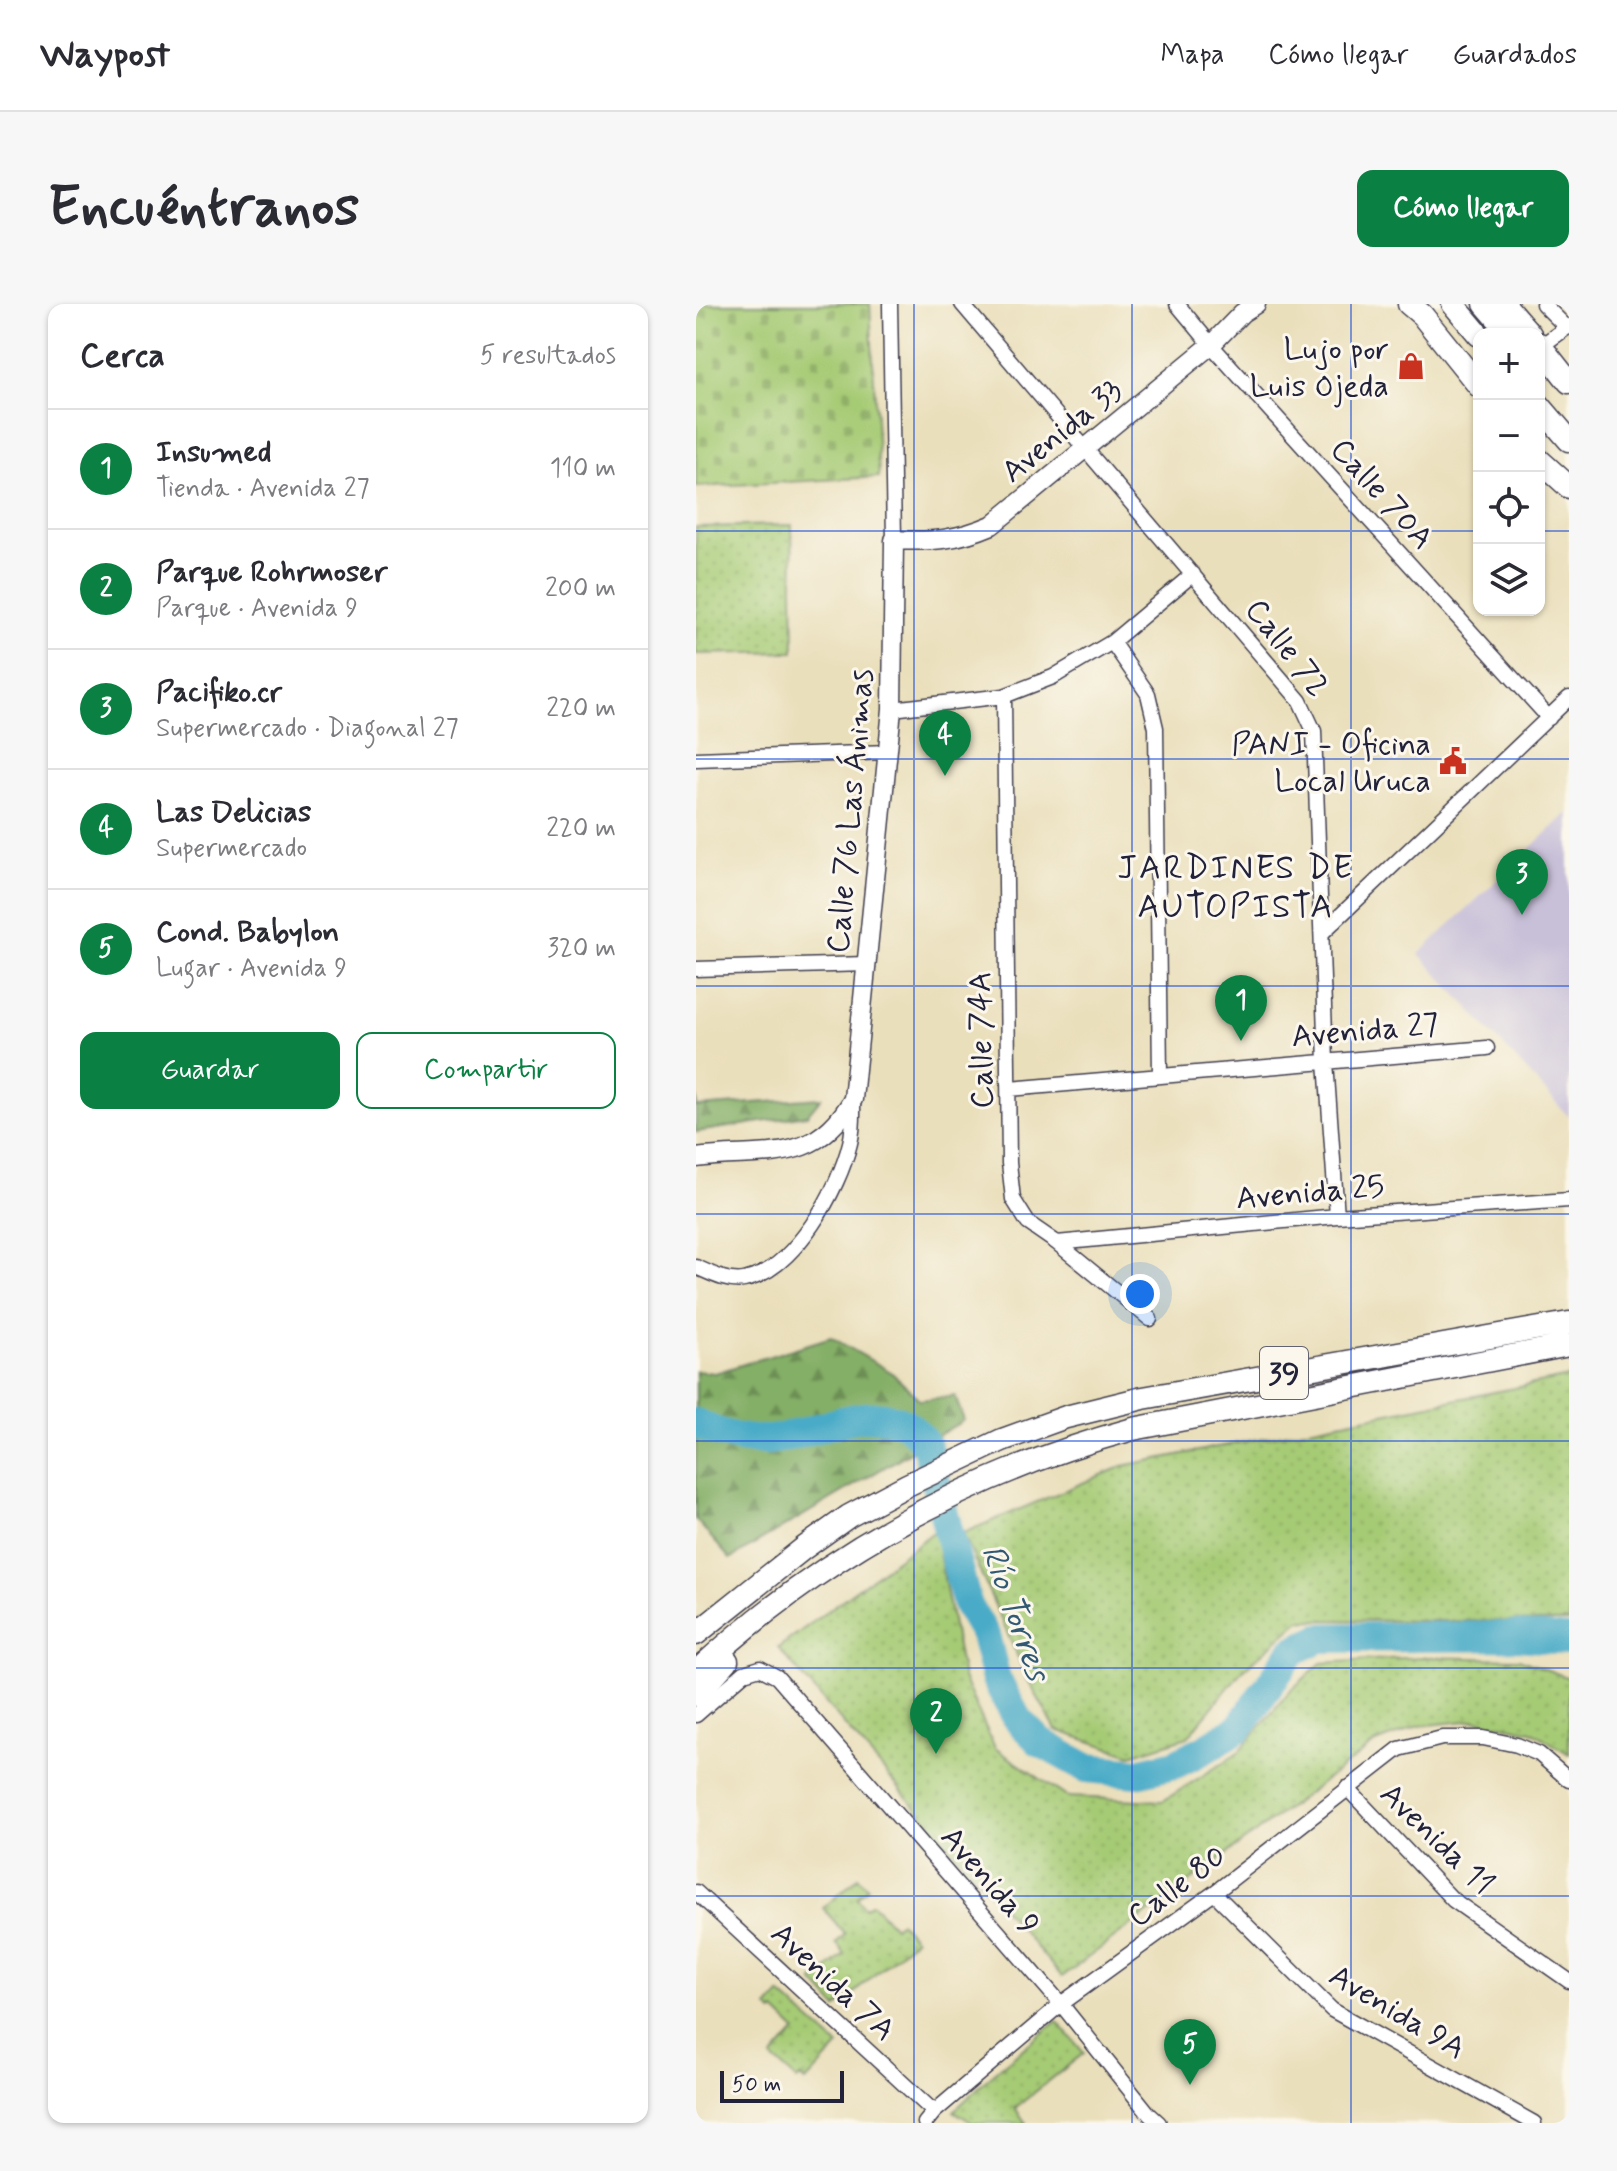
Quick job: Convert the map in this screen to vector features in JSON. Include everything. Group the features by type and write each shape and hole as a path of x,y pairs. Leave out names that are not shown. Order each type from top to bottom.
{"highway":[{"path":"1453,304 1473,328"},
{"path":"1485,304 1513,328"},
{"path":"1504,304 1520,328"},
{"path":"1513,304 1524,328"},
{"path":"1419,308 1473,378"},
{"path":"1545,357 1569,382"},
{"path":"1545,365 1569,402"},
{"path":"1545,412 1569,440"},
{"path":"1545,466 1569,487"},
{"name":"39","path":"696,1634 849,1516 1002,1440 1066,1417 1143,1398 1569,1323"},
{"name":"39","path":"696,1672 819,1571 873,1537 1011,1468 1133,1429 1569,1345"},
{"path":"696,1695 774,1608"}],"street":[{"name":"Calle 76 Las Ánimas","path":"696,1267 735,1281 745,1280 773,1266 800,1241 828,1198 842,1170 850,1142 892,709 894,540 890,304"},
{"name":"Calle 72","path":"962,304 1300,701 1314,731 1326,1062 1337,1216"},
{"name":"Calle 70A","path":"1177,304 1549,718"},
{"path":"1543,304 1568,329"},
{"path":"1556,304 1568,329"},
{"name":"Avenida 33","path":"894,540 936,542 968,535 992,525 1211,345 1248,307"},
{"path":"1545,337 1568,329"},
{"path":"1545,469 1569,502"},
{"path":"892,709 1004,696 1053,677 1112,642 1193,574"},
{"path":"1112,642 1148,694 1156,728 1160,1076"},
{"name":"Calle 74A","path":"1004,696 1009,1163 1013,1199 1028,1223 1150,1319"},
{"path":"1323,932 1569,698"},
{"path":"696,759 888,752"},
{"path":"696,969 867,964"},
{"name":"Avenida 27","path":"1009,1089 1487,1048"},
{"path":"696,1158 772,1153 814,1143 833,1129 853,1099"},
{"name":"Avenida 25","path":"1057,1243 1337,1216 1569,1200"},
{"name":"Avenida 9","path":"696,1715 744,1673 760,1668 777,1677 1061,2004 1159,2123"},
{"name":"Calle 80","path":"929,2117 1061,2004 1214,1893 1399,1749 1442,1738 1483,1738 1517,1745 1539,1754 1569,1780"},
{"name":"Avenida 11","path":"1347,1788 1453,1900 1569,1981"},
{"name":"Avenida 7A","path":"696,1892 929,2117"},
{"name":"Avenida 9A","path":"1214,1893 1332,2010 1534,2123"}],"shaded area":[{"path":"1569,812 1569,1117 1419,954"}],"green space":[{"path":"696,304 870,304 879,477 696,487"},
{"path":"792,525 794,652 696,654 696,527"},
{"path":"696,1096 697,1107 821,1098 807,1115 696,1132"},
{"path":"831,1337 891,1372 920,1400 955,1396 964,1420 730,1559 696,1520 696,1371 715,1373"},
{"path":"1569,1377 1569,1622 1300,1620 1240,1673 1188,1737 1131,1755 1056,1730 1028,1680 963,1533 1123,1466"},
{"path":"935,1531 963,1678 995,1748 1067,1797 1163,1801 1238,1753 1288,1693 1321,1663 1422,1657 1519,1659 1569,1678 1569,1754 1532,1731 1476,1720 1419,1726 1374,1744 1062,1977 778,1648"},
{"path":"859,1877 868,1888 857,1898 865,1908 872,1903 894,1927 900,1922 915,1939 837,2008 813,1981 845,1954 836,1943 845,1934 823,1908"},
{"path":"780,1994 839,2046 806,2082 800,2077 797,2080 772,2058 796,2031 768,2008"},
{"path":"1057,2021 1084,2053 1015,2108 1026,2123 973,2123 954,2111 998,2069"}],"waterway":[{"name":"Río Torres","path":"696,1423 730,1436 759,1440 788,1437 831,1424 874,1416 894,1419 912,1429 927,1447 967,1604 985,1635 996,1679 1018,1720 1040,1742 1087,1768 1137,1773 1175,1764 1205,1749 1239,1728 1293,1651 1320,1638 1518,1636 1569,1640"}],"place":[{"name":"Lujo por Luis Ojeda","path":"1411,366"},
{"name":"PANI - Oficina Local Uruca","path":"1453,761"},
{"name":"Las Delicias","path":"945,776"},
{"name":"Pacifiko.cr","path":"1522,915"},
{"name":"Insumed","path":"1241,1041"},
{"name":"Parque Rohrmoser","path":"936,1754"},
{"name":"Cond. Babylon","path":"1190,2085"}],"district":[{"name":"JARDINES DE AUTOPISTA","path":"1236,886"}]}
